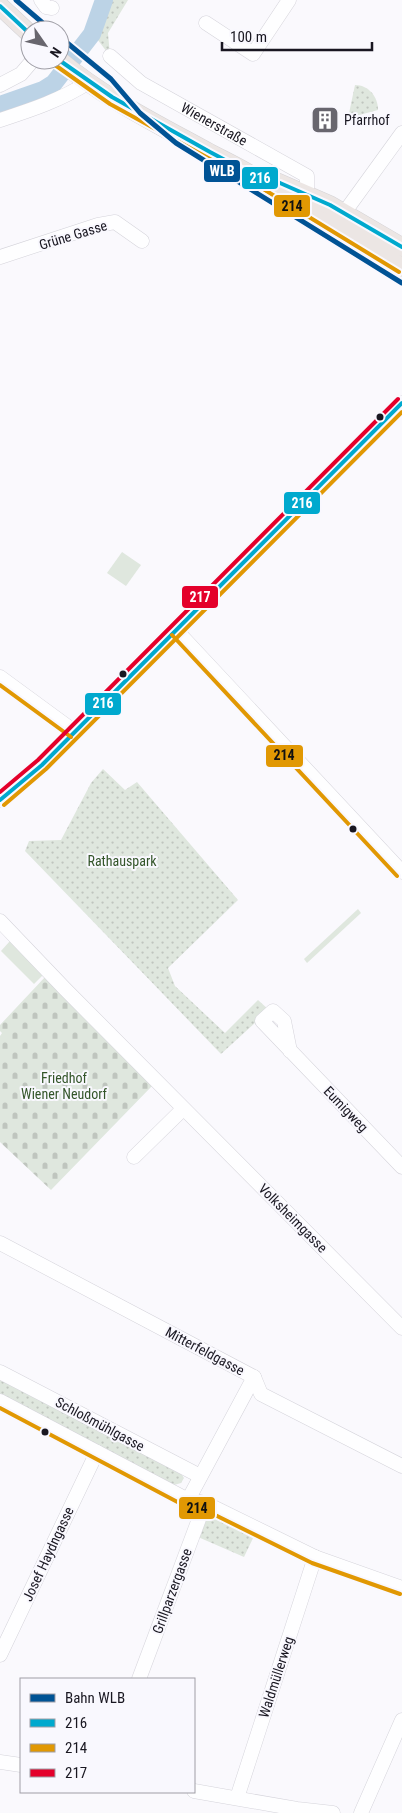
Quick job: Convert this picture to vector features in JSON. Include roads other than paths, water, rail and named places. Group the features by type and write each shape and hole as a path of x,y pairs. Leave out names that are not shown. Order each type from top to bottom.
{"main road":[{"path":"0,6 20,25"},
{"name":"Wienerstraße","path":"70,68 82,78 140,113 257,177 276,192 402,267"},
{"name":"Wienerstraße","path":"257,177 280,183 307,194 402,247"}],"street":[{"path":"41,0 46,7 52,8"},
{"path":"206,23 253,54 289,0"},
{"name":"Wienerstraße","path":"110,56 141,83 307,176 307,194"},
{"path":"0,85 24,70"},
{"path":"0,120 50,103 82,78"},
{"path":"344,213 402,133"},
{"name":"Grüne Gasse","path":"0,257 98,225 115,222 142,242"},
{"path":"0,800 42,765 402,403"},
{"path":"177,631 289,748 402,872"},
{"path":"0,677 74,732"},
{"name":"Volksheimgasse","path":"0,921 183,1109 402,1328"},
{"name":"Eumigweg","path":"290,1051 402,1167"},
{"path":"134,1157 183,1109"},
{"name":"Mitterfeldgasse","path":"0,1243 254,1377 261,1394 402,1466"},
{"name":"Schloßmühlgasse","path":"0,1372 200,1476"},
{"path":"188,1500 254,1377"},
{"name":"Schloßmühlgasse","path":"0,1401 188,1500 205,1503 315,1557 402,1588"},
{"name":"Josef Haydngasse","path":"0,1655 97,1452"},
{"name":"Grillparzergasse","path":"139,1678 205,1503"},
{"name":"Waldmüllerweg","path":"237,1798 315,1557"},
{"path":"361,1813 402,1720"},
{"path":"0,1762 20,1765"},
{"path":"195,1791 297,1809 333,1813"}],"waterway":[{"path":"0,105 43,90 54,83 92,34 104,0"}],"rail line":[{"name":"WLB","path":"16,0 39,20"},
{"name":"WLB","path":"70,45 111,79 140,113 176,143 402,283"}],"place":[{"name":"Pfarrhof","path":"325,120"}],"park label":[{"name":"Rathauspark","path":"122,861"},
{"name":"Friedhof Wiener Neudorf","path":"64,1086"}]}
